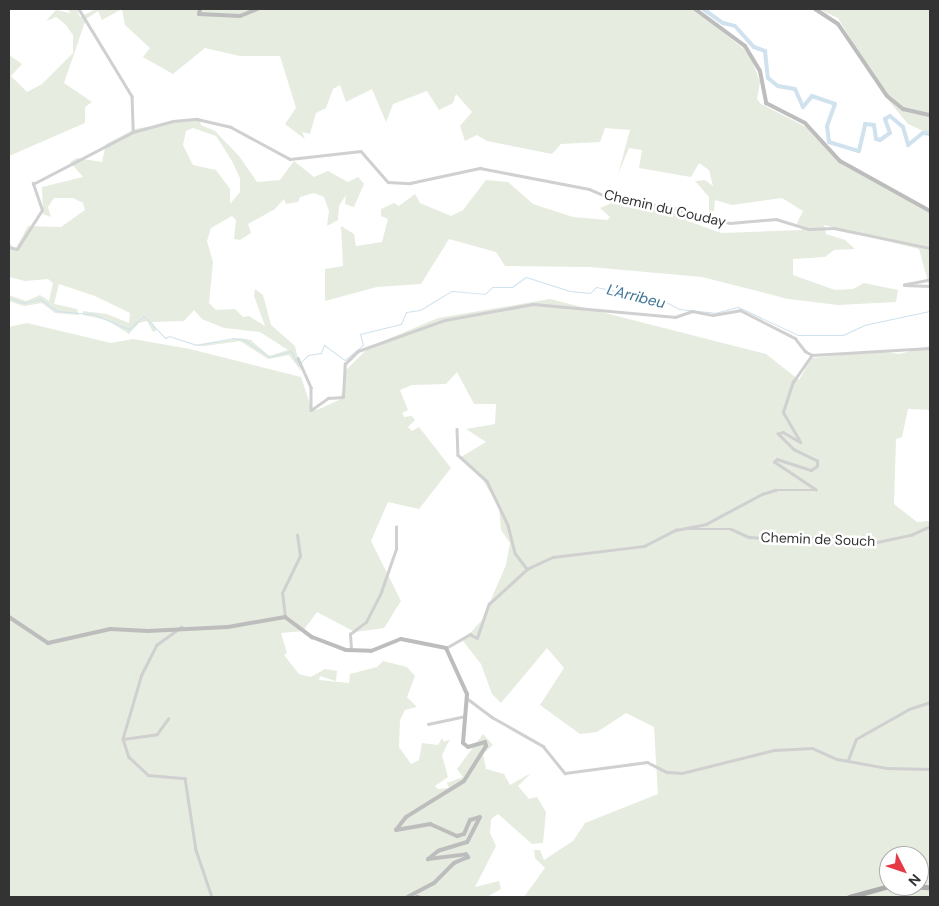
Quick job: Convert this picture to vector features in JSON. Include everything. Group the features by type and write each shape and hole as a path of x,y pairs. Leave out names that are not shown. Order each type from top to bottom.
{"main road":[{"path":"849,897 865,890 879,888"}],"street":[{"path":"9,247 17,249 42,210 33,184 133,132 132,96 79,9"},
{"path":"200,9 198,14 240,16 257,9"},
{"path":"695,9 745,46 760,71 766,103 805,123 840,161 930,211"},
{"path":"815,9 838,24 887,96 903,109 930,115"},
{"name":"Chemin du Couday","path":"133,132 173,121 214,121 290,158 361,151 384,181 430,180 480,168 589,189 613,199 669,206 730,223 776,219 809,230 834,228 930,248"},
{"path":"930,280 904,285 930,286"},
{"path":"298,358 310,387 309,408 313,410 328,398 343,397 345,364 358,351 445,320 533,304 675,317 692,311 713,315 740,310 795,338 804,352 812,355 930,348"},
{"path":"684,529 706,524 774,490 816,490 774,462 777,459 810,470 817,466 817,461 794,450 778,434 783,432 800,442 783,412 793,382 812,355"},
{"path":"457,429 458,454 487,481 508,525 515,553 528,569"},
{"name":"Chemin de Souch","path":"446,648 470,634 477,638 489,604 528,569 557,556 567,558 644,546 676,530 684,529 731,529 749,537 798,540 818,537 877,542 910,535 930,526"},
{"path":"351,651 350,634 366,622 381,592 396,549 396,527"},
{"path":"297,535 300,556 282,593 285,616 312,637 351,651 371,650 401,639 446,648 468,698 492,717 543,746 565,773 647,762 667,772 710,768 774,750 812,748 848,760 887,768 930,769"},
{"path":"9,617 48,643 110,629 148,631 182,627 228,626 285,616"},
{"path":"182,627 157,645 142,674 123,739 129,757 148,775 185,778 196,850 212,897"},
{"path":"408,897 430,886 454,862 469,855 428,859 438,851 467,842 478,816 468,822 462,835 430,824 396,830 406,817 468,777 487,744 473,748 465,745 465,716 468,698"},
{"path":"848,760 856,739 909,709 930,702"},
{"path":"428,724 432,720 465,716"},
{"path":"123,739 157,734 168,719"}],"shaded area":[{"path":"68,9 77,9 80,17 96,9 122,9 102,20 98,11 86,19 64,83 92,102 85,107 85,123 9,156 9,55 22,64 11,76 27,92 42,84 73,53 73,35 65,24 56,17 46,21 56,10 70,13"},
{"path":"122,9 701,9 698,12 749,53 760,82 757,99 761,104 810,129 838,160 930,211 930,289 919,249 824,225 826,234 845,240 855,249 834,250 825,257 793,259 793,275 835,290 853,289 864,283 898,290 896,302 838,305 788,299 702,277 590,267 505,266 496,252 449,239 421,284 377,287 325,301 325,269 343,266 341,226 354,234 356,246 382,242 388,219 381,216 381,209 394,203 399,206 415,194 420,203 451,216 463,210 486,180 508,182 533,204 573,217 607,220 610,217 600,208 612,203 644,204 700,214 699,218 689,216 688,221 721,233 802,230 797,223 803,211 782,198 732,205 715,200 713,220 709,219 709,197 695,181 705,180 713,186 709,170 699,163 691,177 639,168 642,150 629,148 618,174 630,130 605,128 600,142 561,144 552,154 487,141 477,135 465,141 460,126 472,112 456,94 453,103 439,110 427,91 393,104 386,122 372,89 346,102 340,85 333,89 326,108 316,113 310,134 302,132 305,139 285,124 296,108 280,56 240,56 205,48 173,74 143,57 150,48 125,25"},
{"path":"818,9 930,9 930,134 908,124 884,95 838,18"},
{"path":"199,118 201,125 215,131 239,156 257,182 280,180 294,161 314,177 328,171 348,182 358,177 364,184 354,207 345,204 346,195 339,206 338,220 327,226 329,211 324,197 314,193 300,197 298,202 286,204 284,199 275,209 248,224 251,233 240,240 234,239 236,220 232,216 211,228 207,241 213,262 209,303 216,310 235,309 243,317 249,316 265,326 254,296 255,289 263,295 271,325 295,346 301,371 289,355 268,359 240,341 205,346 193,345 240,338 251,340 269,356 288,350 260,332 224,328 202,319 194,310 184,321 152,322 157,330 153,332 147,321 139,323 129,334 107,320 83,315 83,311 107,314 129,323 130,313 95,296 59,284 54,304 77,309 79,315 55,313 42,303 24,306 9,301 9,295 26,301 40,295 49,301 53,283 48,279 25,281 9,277 9,242 15,250 28,226 61,227 85,210 83,203 73,198 54,198 48,207 51,217 43,214 42,187 83,177 70,162 77,158 102,162 106,144 135,129","holes":["193,128 216,136 240,178 240,192 230,204 230,189 216,170 193,165 183,145 186,131"]},
{"path":"550,299 766,354 799,380 812,358 880,351 899,354 930,346 930,410 908,409 902,437 896,439 894,504 917,522 930,521 930,897 524,897 545,868 535,858 534,850 540,850 544,860 573,841 585,823 658,794 654,727 626,713 597,732 580,734 540,705 564,668 547,648 501,703 492,694 481,664 463,641 482,620 506,565 510,543 501,530 499,508 483,480 459,458 486,442 466,429 495,424 496,404 474,404 457,372 446,384 412,385 400,390 408,410 402,413 404,417 412,416 415,420 408,427 412,431 419,427 451,468 419,509 388,502 371,541 401,601 384,628 355,632 317,612 303,631 281,633 287,653 284,655 299,674 311,677 325,669 337,671 336,681 320,676 319,680 349,683 350,674 377,667 383,661 407,667 415,676 407,697 417,707 405,710 400,720 399,747 411,764 419,760 422,743 438,745 442,738 444,742 450,739 442,755 448,777 435,786 438,789 449,788 447,783 463,777 457,769 483,734 493,745 483,754 486,769 504,774 510,785 531,773 518,786 529,799 537,797 546,812 543,843 532,844 498,814 491,819 490,833 496,846 475,887 499,881 501,889 487,897 9,897 9,327 27,323 111,343 133,339 190,349 301,377 311,407 317,410 339,400 345,386 346,370 369,347 438,318"}],"waterway":[{"path":"703,9 723,23 735,26 754,47 765,51 768,78 778,86 795,89 803,107 812,96 835,104 827,126 829,142 859,151 865,124 874,125 876,139 880,140 890,133 885,119 890,116 903,127 908,145 923,133 930,134"},
{"name":"L'Arribeu","path":"9,298 24,303 40,299 57,311 93,314 129,329 144,316 165,338 169,336 197,345 232,338 244,340 270,357 291,351 298,365 308,355 321,353 324,345 345,360 363,345 360,334 401,324 406,312 420,310 452,291 485,294 492,287 512,287 526,277 570,291 590,293 596,287 662,300 679,309 715,313 738,307 798,335 843,335 864,325 930,311"}]}
